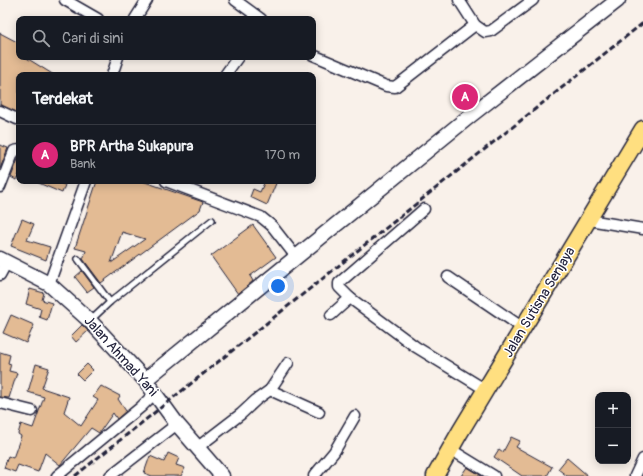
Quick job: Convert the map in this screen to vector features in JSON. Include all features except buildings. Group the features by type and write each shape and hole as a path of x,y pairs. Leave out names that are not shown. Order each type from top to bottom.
{"main road":[{"name":"Jalan Sutisna Senjaya","path":"435,476 643,130"}],"street":[{"path":"65,0 93,16"},
{"path":"137,16 147,0"},
{"path":"235,0 257,16"},
{"path":"459,0 475,25 483,31 491,31 533,0"},
{"path":"145,380 297,258 471,115 618,0"},
{"path":"316,56 386,86 395,87 475,25"},
{"path":"113,72 117,60"},
{"path":"227,72 236,60"},
{"path":"0,111 16,119"},
{"path":"0,187 14,151 16,151"},
{"path":"49,284 85,184"},
{"path":"179,184 266,220 297,258"},
{"path":"424,209 339,283 340,287 350,298 422,351 486,390"},
{"path":"588,220 643,229"},
{"path":"0,275 3,260"},
{"name":"Jalan Ahmad Yani","path":"3,260 49,284 90,321 145,380 174,419 222,476"},
{"path":"448,277 523,328"},
{"path":"331,315 350,298"},
{"path":"198,448 270,390 288,363"},
{"path":"270,390 319,412"},
{"path":"57,476 141,407 155,393"},
{"path":"0,403 32,411"},
{"path":"314,476 334,452 355,416"},
{"path":"110,476 174,419"},
{"path":"450,449 494,476"},
{"path":"635,476 643,459"}],"lane":[{"path":"90,321 110,302 212,220"},
{"path":"78,259 110,302"}],"railway":[{"path":"75,476 643,23"}],"place":[{"name":"BPR Artha Sukapura","path":"465,97"}]}
